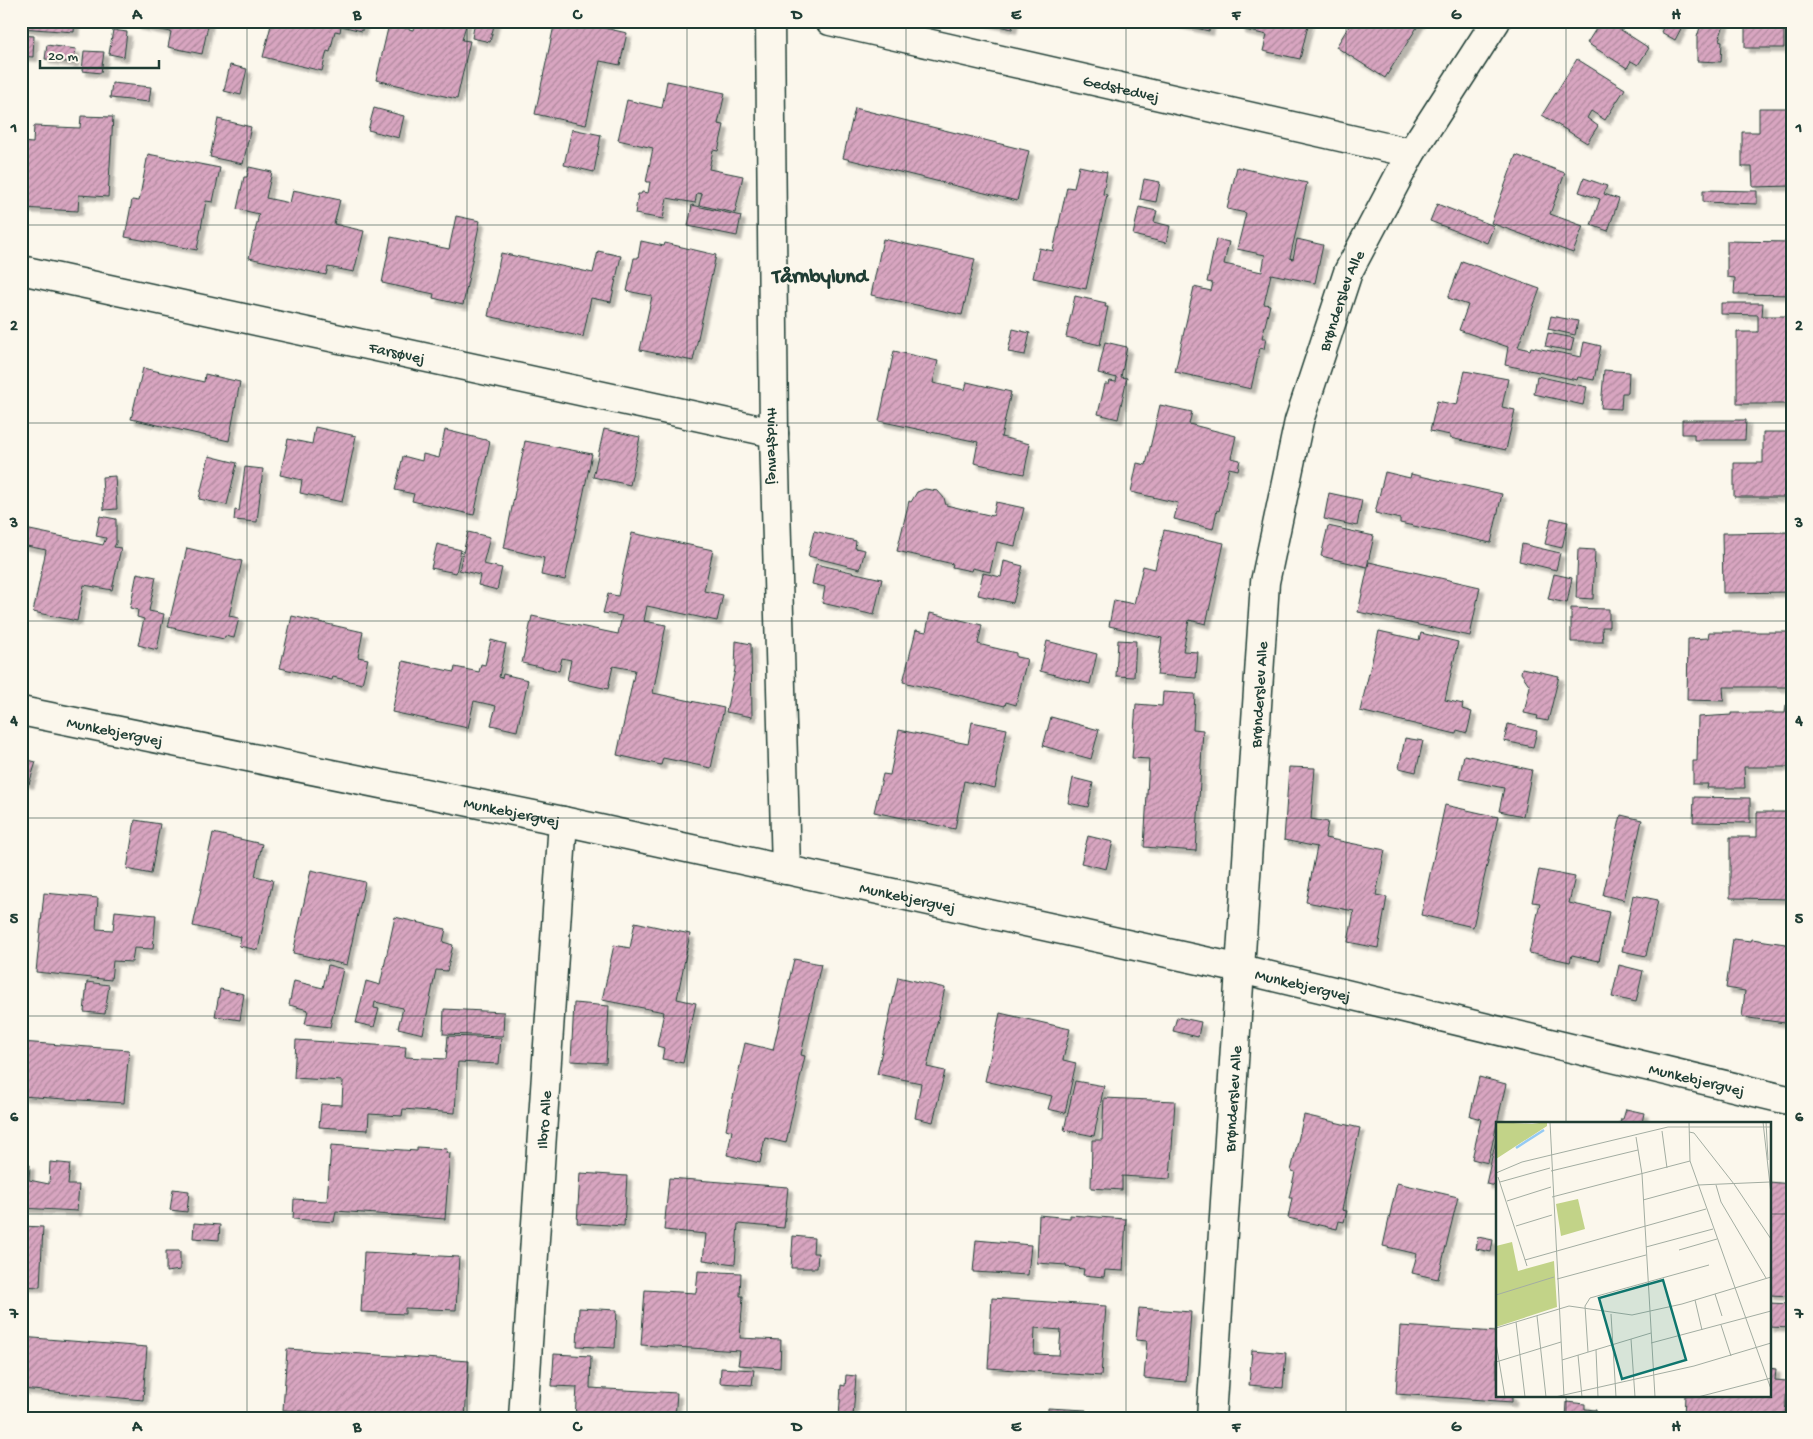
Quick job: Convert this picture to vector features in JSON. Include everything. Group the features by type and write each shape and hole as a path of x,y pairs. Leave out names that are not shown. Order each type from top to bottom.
{"street":[{"name":"Hvidstenvej","path":"770,21 774,434 786,870"},
{"name":"Gedstedvej","path":"830,21 1412,153"},
{"name":"Brønderslev Alle","path":"1211,1418 1265,582 1299,420 1348,272 1412,153 1496,21"},
{"name":"Farsøvej","path":"21,270 774,434"},
{"name":"Munkebjergvej","path":"21,711 563,822 1241,969 1792,1100"},
{"name":"Ilbro Alle","path":"523,1418 563,822"}],"building":[{"path":"22,21 75,21 74,32 21,28"},
{"path":"136,21 209,21 202,54 168,47 171,32 136,25"},
{"path":"272,21 363,21 362,31 341,26 340,32 335,31 330,52 327,51 322,71 263,57"},
{"path":"415,21 467,21 462,40 470,41 457,99 376,80 389,24 413,30"},
{"path":"475,21 495,21 490,42 472,38"},
{"path":"555,21 573,21 627,33 620,65 600,61 586,125 535,114"},
{"path":"980,21 1014,21 1012,29"},
{"path":"1165,21 1211,21 1209,31"},
{"path":"1242,21 1309,21 1300,59 1263,51 1267,35 1241,29"},
{"path":"1352,21 1421,21 1385,78 1336,47"},
{"path":"1601,21 1607,21 1649,48 1638,65 1631,61 1627,68 1587,43"},
{"path":"1649,21 1685,21 1675,40 1661,32 1663,28"},
{"path":"1702,21 1725,21 1719,40 1722,41 1721,62 1697,61 1697,37"},
{"path":"1745,21 1792,21 1792,25 1784,31 1784,48 1745,48"},
{"path":"113,30 127,32 124,57 109,54"},
{"path":"21,35 34,36 33,57 21,56"},
{"path":"47,45 76,49 74,63 45,59"},
{"path":"84,51 104,52 101,73 82,71"},
{"path":"1577,59 1625,89 1605,120 1591,111 1587,118 1598,126 1587,143 1542,115"},
{"path":"230,65 247,69 241,95 224,91"},
{"path":"667,81 725,93 718,124 724,125 718,151 713,150 709,169 743,176 735,213 699,205 702,194 697,193 695,203 667,198 663,219 635,214 638,194 642,192 648,193 650,182 646,182 653,148 618,140 627,100 662,108"},
{"path":"112,83 151,87 149,102 110,98"},
{"path":"374,108 404,116 399,138 368,130"},
{"path":"855,108 1029,151 1017,201 843,158"},
{"path":"1759,108 1792,108 1792,186 1753,187 1752,167 1742,167 1742,132 1759,132"},
{"path":"81,116 113,117 108,197 79,195 78,211 21,208 21,142 33,143 34,126 80,128"},
{"path":"218,119 251,127 243,164 210,157"},
{"path":"572,129 601,135 594,172 564,165"},
{"path":"148,154 220,168 213,202 206,201 197,250 125,237 132,200 139,201"},
{"path":"1516,155 1565,173 1550,214 1583,226 1573,253 1491,223"},
{"path":"1079,166 1107,172 1103,194 1107,195 1086,289 1033,278 1039,248 1053,251 1067,187 1074,188"},
{"path":"249,167 272,172 266,198 290,203 293,190 340,200 334,224 364,231 354,272 328,267 326,275 249,258 259,214 237,209 244,177 247,177"},
{"path":"1237,167 1307,183 1290,258 1293,259 1297,239 1323,245 1315,283 1271,274 1264,304 1270,305 1262,338 1266,338 1264,349 1260,348 1251,389 1175,372 1194,287 1211,291 1213,283 1207,282 1216,239 1229,242 1224,264 1262,272 1265,255 1237,249 1246,213 1227,209"},
{"path":"1584,178 1607,186 1604,194 1619,199 1608,231 1591,225 1600,199 1579,192"},
{"path":"1144,179 1160,182 1156,202 1140,199"},
{"path":"1703,190 1757,191 1757,204 1703,202"},
{"path":"1437,204 1494,226 1487,243 1430,221"},
{"path":"692,205 741,216 737,236 688,226"},
{"path":"1139,207 1157,211 1154,222 1170,226 1166,243 1133,235"},
{"path":"456,216 480,221 463,305 433,298 434,294 382,283 391,237 449,249"},
{"path":"883,239 975,259 962,315 871,295"},
{"path":"641,241 664,246 665,243 716,255 693,361 640,350 652,296 627,291 634,258 638,258"},
{"path":"1727,241 1792,242 1792,295 1734,294 1735,278 1727,277"},
{"path":"598,251 621,256 611,302 591,298 583,337 488,316 501,253 593,273"},
{"path":"1462,261 1540,289 1518,347 1530,350 1531,347 1581,357 1584,342 1601,346 1594,380 1578,377 1577,380 1505,365 1508,347 1459,330 1468,305 1448,298"},
{"path":"1075,296 1106,303 1105,307 1108,307 1100,345 1066,337"},
{"path":"1721,303 1763,303 1762,316 1792,316 1790,360 1792,360 1792,404 1737,404 1737,332 1758,332 1758,315 1721,314"},
{"path":"1551,316 1578,321 1575,335 1548,329"},
{"path":"1013,329 1030,333 1025,355 1008,352"},
{"path":"1548,333 1574,338 1571,351 1545,346"},
{"path":"1105,342 1127,347 1121,377 1127,378 1118,419 1098,414 1105,384 1109,384 1110,381 1116,382 1117,378 1098,373"},
{"path":"894,351 938,361 933,383 965,390 967,382 1011,392 1001,437 1030,444 1024,474 974,463 978,442 879,421"},
{"path":"143,368 204,382 205,374 240,382 229,441 131,419"},
{"path":"1604,370 1629,372 1628,393 1622,393 1621,409 1601,408"},
{"path":"1465,371 1508,379 1502,407 1515,410 1506,450 1450,438 1450,435 1430,431 1437,401 1457,405"},
{"path":"1537,376 1587,387 1583,405 1534,394"},
{"path":"1160,405 1192,412 1189,424 1236,436 1231,458 1240,460 1238,470 1229,468 1213,529 1174,519 1178,503 1131,492 1137,463 1146,465"},
{"path":"1682,420 1746,420 1745,440 1694,440 1694,434 1682,434"},
{"path":"315,427 356,436 342,502 300,493 302,480 280,475 288,439 312,444"},
{"path":"604,429 640,437 630,485 593,477"},
{"path":"445,430 490,441 474,515 412,501 414,494 395,490 403,456 422,461 423,454 439,458"},
{"path":"1763,432 1792,432 1792,497 1734,497 1734,463 1763,463"},
{"path":"525,441 592,454 565,580 541,575 544,558 504,548"},
{"path":"209,456 237,463 227,505 199,499"},
{"path":"245,467 263,469 257,522 234,520 235,510 239,511"},
{"path":"1385,472 1410,478 1411,474 1502,494 1491,543 1400,523 1400,519 1375,513"},
{"path":"115,476 117,509 104,510 102,477"},
{"path":"925,489 938,491 944,498 946,505 993,516 996,502 1024,508 1015,546 997,542 990,572 972,568 971,571 952,567 953,564 897,551 909,501 911,502 917,492"},
{"path":"1329,493 1362,500 1357,526 1324,519"},
{"path":"100,516 116,519 116,543 114,547 121,548 112,590 84,585 77,621 33,612 46,550 22,545 25,529 103,545 106,538 96,536"},
{"path":"1551,518 1568,522 1562,548 1545,544"},
{"path":"1328,526 1374,536 1367,567 1321,556"},
{"path":"1164,530 1224,543 1206,624 1189,620 1183,651 1198,652 1196,678 1157,675 1162,638 1109,626 1114,600 1134,604 1143,566 1155,569"},
{"path":"814,531 856,541 855,548 865,550 860,569 808,556"},
{"path":"468,532 490,537 483,564 502,568 497,590 478,585 480,575 459,570"},
{"path":"1792,532 1792,592 1723,593 1722,533"},
{"path":"632,533 713,550 704,591 723,595 717,621 647,606 644,621 666,625 653,693 724,708 711,768 663,758 661,765 617,755 635,670 613,666 608,689 567,680 571,660 562,658 559,671 522,663 532,616 618,634 622,616 603,613 608,594 618,596"},
{"path":"437,544 461,550 456,573 431,568"},
{"path":"1522,544 1560,553 1556,570 1519,561"},
{"path":"187,548 242,561 229,616 239,618 234,638 225,636 224,639 168,627"},
{"path":"1578,549 1595,550 1593,599 1576,598"},
{"path":"1004,561 1023,566 1013,603 978,595 983,573 1001,577"},
{"path":"1369,562 1480,587 1470,636 1358,612"},
{"path":"816,564 882,579 874,615 822,603 825,587 812,584"},
{"path":"137,573 156,577 149,611 164,614 157,650 138,645 144,619 137,617 138,610 130,608"},
{"path":"1554,574 1572,578 1567,603 1548,599"},
{"path":"1571,608 1609,609 1609,627 1602,627 1603,642 1571,642"},
{"path":"930,613 982,625 978,644 1016,653 1016,657 1027,659 1016,705 1006,702 1005,706 903,682 916,630 926,632"},
{"path":"292,616 363,632 358,657 368,659 362,684 333,677 332,680 280,668"},
{"path":"1379,631 1419,640 1421,633 1458,642 1445,700 1463,704 1462,709 1472,712 1467,733 1457,730 1456,734 1360,711"},
{"path":"1709,632 1792,632 1792,687 1723,687 1724,701 1687,700 1688,639 1708,638"},
{"path":"491,640 506,644 499,677 502,678 503,674 528,680 517,731 491,725 496,706 474,701 468,728 392,712 403,661 454,672 455,667 479,672 481,664 485,665"},
{"path":"1118,640 1136,641 1134,677 1116,676"},
{"path":"736,641 751,644 752,717 726,712 735,669"},
{"path":"1047,641 1097,654 1090,684 1040,671"},
{"path":"1522,668 1559,676 1548,721 1537,719 1538,716 1524,713 1530,686 1521,673"},
{"path":"1163,692 1195,694 1193,729 1203,730 1196,851 1144,847 1149,759 1132,758 1136,704 1162,706"},
{"path":"1786,705 1792,705 1792,767 1744,767 1745,788 1707,788 1708,784 1693,784 1693,761 1697,761 1698,717 1731,715 1731,713 1785,713"},
{"path":"1051,717 1099,730 1091,759 1043,746"},
{"path":"972,722 1007,729 995,788 964,781 955,829 874,812 883,774 890,775 899,730 968,744"},
{"path":"1508,724 1537,731 1533,747 1504,741"},
{"path":"1405,738 1423,741 1416,772 1399,768"},
{"path":"1464,755 1532,770 1523,816 1499,811 1504,788 1459,779"},
{"path":"21,758 36,762 29,784 21,781"},
{"path":"1289,767 1315,768 1311,819 1328,822 1325,838 1385,850 1376,895 1387,897 1378,948 1348,942 1354,911 1306,902 1317,847 1284,840"},
{"path":"1073,778 1093,783 1088,807 1068,803"},
{"path":"1694,797 1750,798 1750,823 1693,822"},
{"path":"1445,805 1498,817 1473,927 1421,915"},
{"path":"1757,812 1792,812 1792,899 1730,898 1730,837 1757,837"},
{"path":"1621,815 1642,820 1624,900 1603,895"},
{"path":"135,820 160,824 151,874 127,869"},
{"path":"213,833 262,844 255,876 273,880 258,950 239,946 241,937 193,926"},
{"path":"1088,836 1113,842 1106,869 1081,863"},
{"path":"311,870 365,882 347,965 293,953"},
{"path":"1539,870 1575,877 1569,903 1609,912 1599,961 1572,955 1570,962 1529,953 1540,903 1532,902"},
{"path":"44,893 98,898 96,929 113,930 115,911 156,915 153,949 134,948 132,962 113,961 111,980 36,972"},
{"path":"1633,895 1658,900 1646,956 1622,951"},
{"path":"395,917 446,929 443,942 453,945 447,971 436,970 423,1034 398,1028 403,1008 375,1002 374,1008 379,1009 374,1027 356,1023 366,981 380,985"},
{"path":"635,922 690,934 677,999 696,1003 683,1063 662,1059 664,1048 657,1046 664,1012 602,1000 614,945 630,948"},
{"path":"1733,939 1751,941 1752,939 1792,945 1792,1024 1742,1017 1745,991 1726,988"},
{"path":"794,959 821,964 801,1055 805,1056 786,1143 765,1138 760,1163 727,1155 732,1131 726,1129 745,1043 773,1050"},
{"path":"328,965 343,969 330,1027 305,1024 308,1010 289,1005 294,981 323,988"},
{"path":"1619,965 1643,971 1636,1002 1612,997"},
{"path":"898,977 945,988 927,1067 945,1071 933,1122 915,1118 921,1083 877,1074"},
{"path":"87,982 109,985 105,1014 84,1012"},
{"path":"220,989 244,994 240,1020 215,1016"},
{"path":"574,1003 609,1006 606,1063 571,1061"},
{"path":"444,1009 504,1012 503,1036 443,1034"},
{"path":"1000,1013 1070,1029 1063,1060 1076,1063 1065,1113 1048,1109 1052,1096 985,1081"},
{"path":"1177,1017 1201,1022 1198,1037 1173,1031"},
{"path":"448,1036 501,1038 499,1064 458,1062 455,1113 403,1109 402,1116 369,1114 368,1130 319,1127 321,1104 342,1105 343,1081 294,1078 296,1040 406,1047 405,1057 446,1059"},
{"path":"21,1042 129,1050 124,1103 21,1096"},
{"path":"1479,1077 1506,1084 1488,1163 1472,1159 1481,1119 1470,1116"},
{"path":"1075,1081 1104,1086 1094,1136 1064,1130"},
{"path":"1104,1098 1175,1101 1170,1179 1122,1176 1122,1190 1091,1188 1092,1140 1102,1140"},
{"path":"1626,1109 1644,1113 1642,1122 1620,1122"},
{"path":"1304,1115 1360,1128 1342,1210 1347,1211 1344,1222 1339,1221 1337,1229 1288,1218 1292,1198 1289,1198 1295,1172 1291,1171"},
{"path":"1496,1139 1496,1186 1486,1184"},
{"path":"331,1145 417,1151 417,1147 447,1149 446,1153 450,1153 445,1219 336,1211 334,1222 293,1219 294,1199 327,1201"},
{"path":"50,1162 70,1164 68,1185 79,1185 77,1211 21,1208 21,1165 30,1165 29,1180 49,1184"},
{"path":"580,1173 627,1176 624,1226 577,1223"},
{"path":"669,1178 788,1187 784,1228 738,1224 735,1264 703,1260 706,1234 664,1230"},
{"path":"1770,1182 1792,1184 1792,1296 1770,1295"},
{"path":"1397,1183 1458,1197 1438,1279 1412,1273 1417,1254 1383,1246"},
{"path":"173,1189 189,1191 187,1212 170,1210"},
{"path":"1039,1215 1070,1218 1070,1215 1126,1219 1123,1271 1105,1270 1104,1277 1083,1275 1084,1269 1066,1267 1066,1265 1037,1263"},
{"path":"194,1223 220,1225 219,1240 193,1238"},
{"path":"21,1226 43,1227 40,1287 21,1286"},
{"path":"793,1236 814,1238 813,1253 818,1253 817,1268 791,1268"},
{"path":"1478,1237 1493,1240 1491,1252 1476,1249"},
{"path":"976,1240 1031,1245 1028,1275 973,1272"},
{"path":"166,1251 180,1251 180,1270 166,1272"},
{"path":"364,1252 459,1257 456,1310 405,1308 405,1314 361,1312"},
{"path":"698,1271 741,1273 740,1296 743,1296 740,1338 781,1340 780,1368 738,1365 740,1351 641,1345 645,1290 696,1293"},
{"path":"992,1298 1106,1306 1101,1376 988,1368","holes":["1035,1328 1061,1330 1059,1355 1034,1354"]},
{"path":"1770,1303 1792,1304 1792,1328 1770,1327"},
{"path":"579,1308 617,1310 615,1348 577,1346"},
{"path":"1139,1308 1191,1312 1186,1382 1144,1378 1147,1341 1136,1340"},
{"path":"1400,1326 1496,1332 1496,1396 1512,1396 1512,1402 1396,1394"},
{"path":"21,1337 147,1347 143,1400 21,1389"},
{"path":"287,1349 469,1361 465,1418 408,1418 283,1410"},
{"path":"1252,1350 1286,1353 1283,1388 1249,1385"},
{"path":"554,1354 591,1356 590,1388 677,1393 675,1418 575,1418 577,1387 552,1386"},
{"path":"721,1368 754,1370 752,1385 720,1383"},
{"path":"1770,1368 1776,1369 1775,1380 1787,1381 1785,1417 1729,1413 1729,1418 1684,1418 1685,1396 1770,1396"},
{"path":"846,1375 856,1376 853,1418 839,1418 841,1385 845,1386"},
{"path":"1567,1402 1585,1404 1585,1409 1596,1410 1596,1418 1566,1418"},
{"path":"1048,1408 1086,1410 1086,1418 997,1418 998,1414 1048,1417"}],"district":[{"name":"Tårnbylund","path":"820,275"}]}
